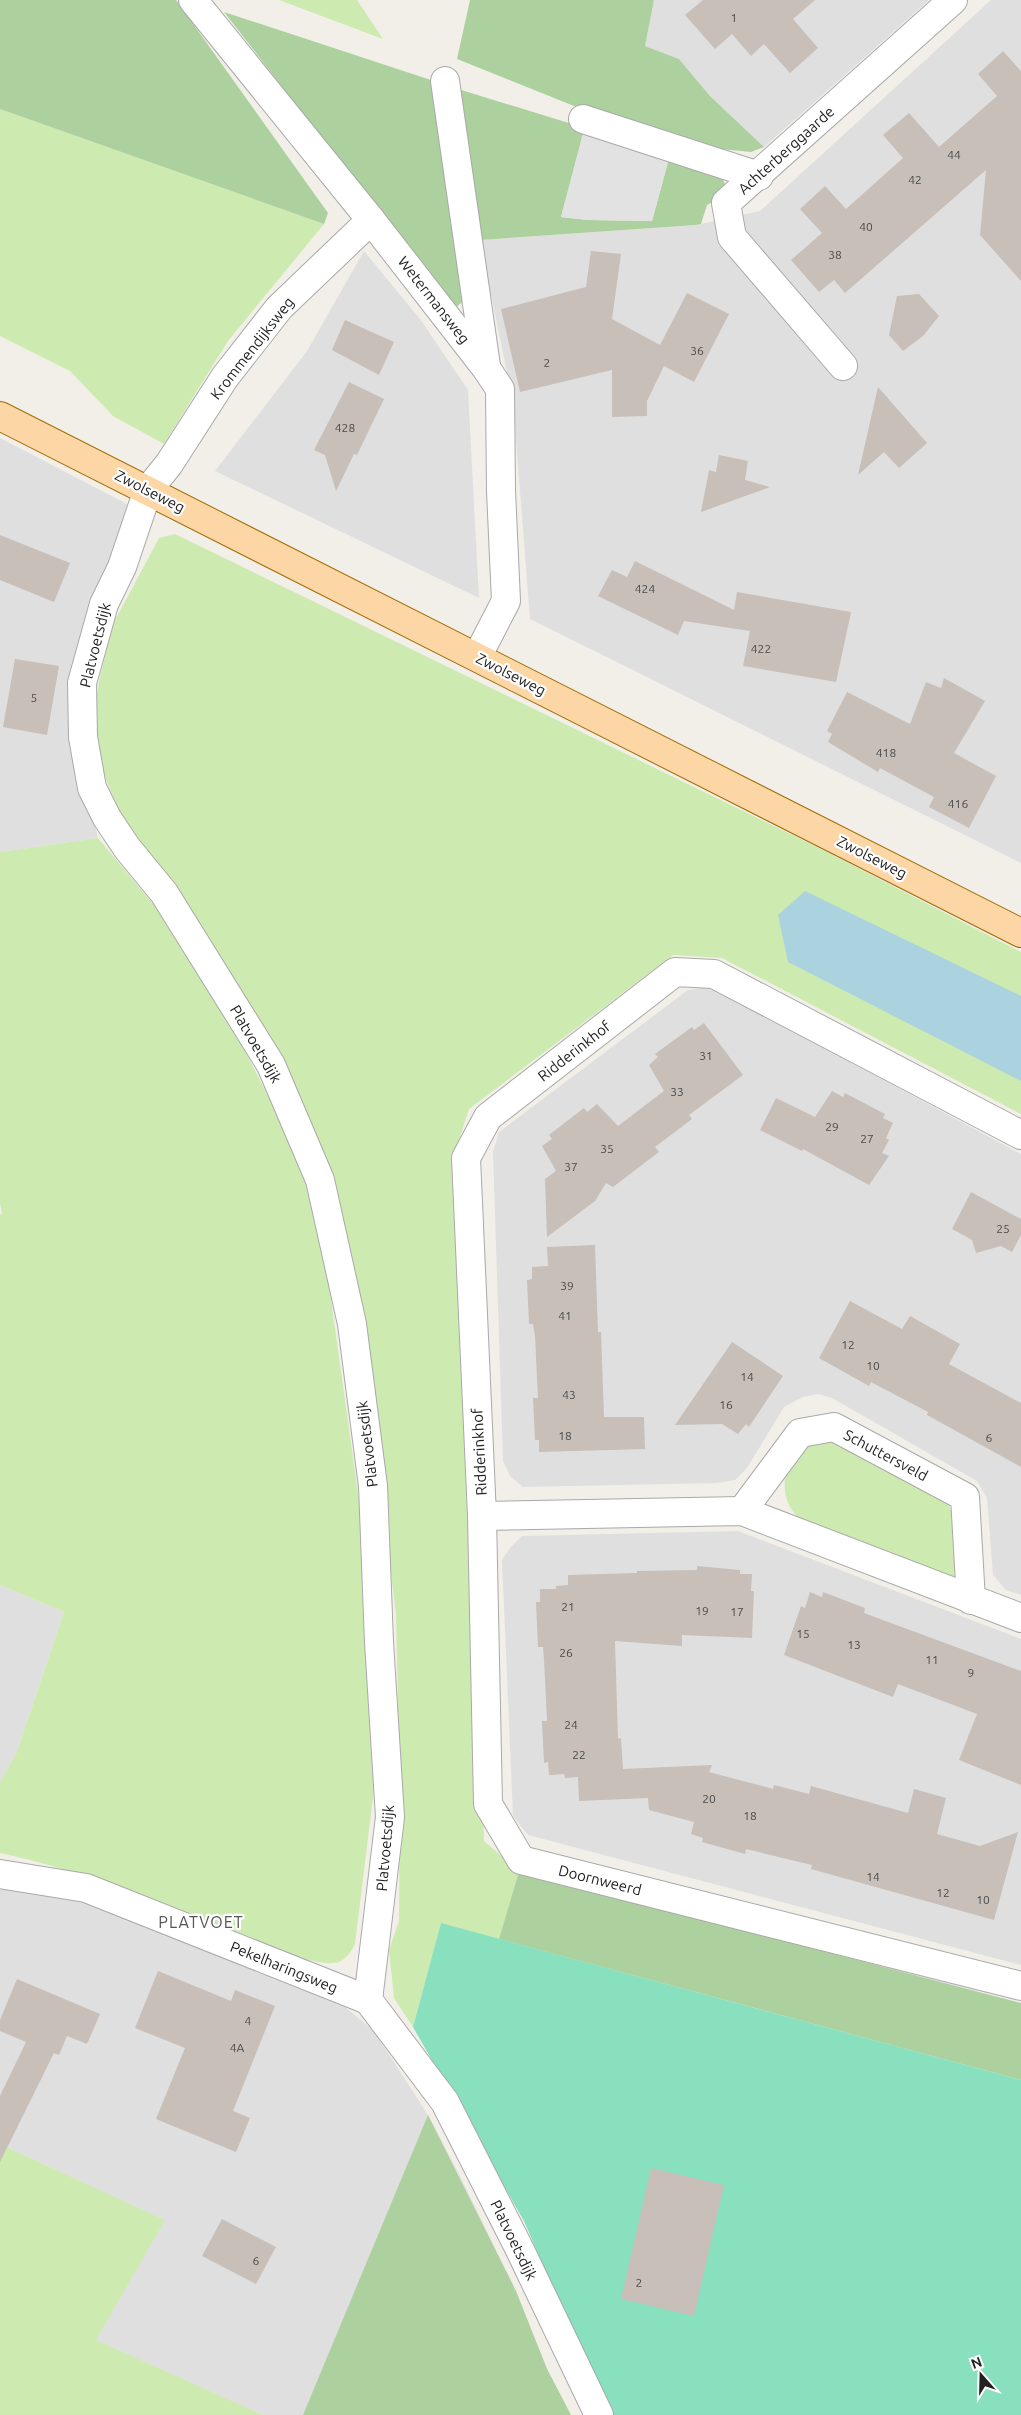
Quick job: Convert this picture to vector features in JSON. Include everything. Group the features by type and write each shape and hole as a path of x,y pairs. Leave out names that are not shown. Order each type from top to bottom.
{"main road":[{"name":"Zwolseweg","path":"0,416 1021,933"}],"street":[{"name":"Wetermansweg","path":"193,0 371,220 486,368 500,389 501,491 506,601 477,657"},
{"name":"Achterberggaarde","path":"843,366 732,237 726,203 953,0"},
{"path":"445,81 486,368"},
{"path":"583,119 758,176"},
{"name":"Krommendijksweg","path":"148,490 169,464 225,377 279,308 371,220"},
{"name":"Platvoetsdijk","path":"148,490 122,567 104,604 82,683 83,737 92,788 107,818 127,848 164,893 271,1065 320,1180 352,1324 373,1486 379,1642 390,1817 368,2000 445,2102 520,2250 599,2415"},
{"name":"Ridderinkhof","path":"482,1516 466,1158 488,1117 675,972 714,974 1021,1135"},
{"name":"Schuttersveld","path":"742,1511 800,1433 834,1427 965,1497 971,1600"},
{"path":"482,1516 742,1511 1021,1618"},
{"name":"Doornweerd","path":"482,1516 488,1804 521,1860 1021,1986"},
{"name":"Pekelharingsweg","path":"0,1874 86,1888 368,2000"}],"shaded area":[{"path":"654,0 929,0 764,147 710,96 679,59 645,46"},
{"path":"991,0 1021,0 1021,863 530,619 513,402 480,240 696,225 760,211"},
{"path":"583,133 668,162 652,221 588,220 561,217"},
{"path":"364,251 420,319 468,390 479,598 215,471 307,351"},
{"path":"0,438 127,504 119,538 74,658 71,730 98,838 0,852"},
{"path":"711,987 1021,1154 1021,1595 1006,1590 993,1575 987,1498 977,1481 832,1398 818,1394 803,1397 784,1407 747,1468 735,1480 717,1483 523,1487 510,1476 503,1461 493,1152 499,1132 688,990"},
{"path":"738,1531 1021,1639 1021,1965 528,1835 513,1816 502,1560 510,1548 522,1536"},
{"path":"0,1585 64,1612 16,1754 0,1782"},
{"path":"0,1883 76,1895 334,1998 373,2030 428,2115 458,2172 516,2291 547,2369 571,2415 263,2415 95,2340 164,2220 0,2144"}],"green space":[{"path":"0,0 176,0 328,213 324,224 0,109"},
{"path":"279,0 357,0 383,39"},
{"path":"470,0 654,0 645,46 679,59 710,96 764,147 751,152 701,147 589,112 457,59"},
{"path":"224,12 437,82 465,300 455,308"},
{"path":"458,89 585,128 561,217 588,220 652,221 668,162 672,157 707,166 714,170 725,183 728,193 707,205 701,224 696,225 480,240"},
{"path":"0,109 324,224 228,341 164,444 113,416 70,371 0,336"},
{"path":"175,534 817,847 1021,952 1021,1114 722,958 673,955 469,1109 459,1140 484,1841 519,1871 499,1939 441,1924 413,2027 394,1998 389,1950 399,1921 400,1791 396,1615 367,1370 333,1208 126,826 104,775 93,725 99,681 113,624 159,538"},
{"path":"98,838 169,923 228,1018 299,1156 329,1285 363,1529 379,1748 355,1944 346,1958 336,1963 307,1960 155,1900 78,1874 0,1853 0,1782 16,1754 64,1612 0,1585 0,1215 2,1213 0,1204 0,852"},
{"path":"833,1442 946,1500 953,1515 958,1572 955,1579 807,1525 794,1513 788,1502 785,1488 788,1465 800,1450 813,1445"},
{"path":"519,1871 1021,2003 1021,2080 499,1939"},
{"path":"441,1923 1021,2080 1021,2415 608,2415 524,2221 413,2027"},
{"path":"428,2115 516,2291 547,2369 571,2415 303,2415"},
{"path":"0,2144 165,2220 96,2340 263,2415 0,2415"}],"water":[{"path":"805,891 1021,996 1021,1081 788,962 778,915"}],"building":[{"path":"703,0 815,0 793,19 818,48 790,73 764,44 751,56 732,34 715,49 685,15"},
{"path":"1003,51 1021,71 1021,281 980,235 986,170 845,293 834,280 819,292 791,260 822,233 800,209 825,186 846,209 903,158 883,135 909,113 939,147 997,96 978,74"},
{"path":"591,251 621,254 612,319 660,345 687,293 729,314 694,382 664,366 647,401 647,416 612,417 612,370 520,392 501,309 586,287"},
{"path":"919,294 939,316 923,336 903,351 889,335 897,296"},
{"path":"345,320 394,342 379,375 332,350"},
{"path":"349,382 384,399 357,455 354,454 336,491 325,455 314,450"},
{"path":"878,387 927,443 899,468 884,452 858,475"},
{"path":"719,455 748,461 745,480 770,487 701,512 709,470 716,472"},
{"path":"0,535 70,563 54,602 0,580"},
{"path":"635,561 734,610 737,592 851,612 836,682 743,666 750,631 684,621 678,635 598,596 612,570 627,577"},
{"path":"15,659 59,666 47,735 3,727"},
{"path":"944,678 985,701 954,753 996,776 969,828 929,807 934,797 880,768 878,772 828,742 832,734 827,731 847,692 910,724 926,682 941,688"},
{"path":"704,1023 743,1075 689,1115 692,1119 655,1147 659,1152 613,1187 606,1183 595,1201 547,1237 545,1179 556,1171 542,1146 552,1139 549,1135 584,1108 587,1112 597,1104 618,1126 664,1091 649,1065 658,1057 655,1054 692,1027 694,1030"},
{"path":"832,1091 843,1097 845,1093 885,1114 883,1118 893,1123 886,1138 889,1140 882,1153 889,1156 869,1185 803,1149 802,1151 760,1130 776,1098 815,1117"},
{"path":"971,1192 1021,1219 1021,1235 1012,1252 1001,1246 976,1253 972,1240 952,1229"},
{"path":"595,1245 598,1332 601,1332 604,1417 644,1417 645,1449 539,1452 539,1440 535,1440 533,1398 538,1398 535,1336 533,1324 529,1324 527,1280 532,1279 532,1267 548,1266 547,1247"},
{"path":"850,1301 902,1329 910,1316 960,1344 949,1364 1021,1403 1021,1467 927,1415 928,1412 871,1382 869,1386 819,1358"},
{"path":"732,1342 783,1376 749,1427 746,1424 738,1434 722,1424 675,1425"},
{"path":"697,1566 740,1570 740,1574 752,1574 751,1591 754,1591 752,1638 682,1635 682,1646 615,1641 618,1739 621,1738 623,1769 712,1765 709,1772 773,1789 774,1785 809,1794 811,1786 908,1813 914,1789 946,1798 937,1834 980,1846 1018,1832 994,1920 811,1869 812,1865 746,1849 745,1854 702,1842 703,1838 691,1834 694,1822 649,1810 648,1798 579,1801 578,1777 565,1778 564,1774 549,1775 548,1762 544,1763 542,1721 547,1721 543,1647 538,1647 536,1602 540,1602 540,1589 556,1589 556,1586 568,1585 568,1575 697,1570"},
{"path":"810,1592 822,1597 823,1592 865,1608 864,1613 1021,1671 1021,1785 959,1760 977,1714 898,1684 893,1697 784,1655 801,1606 805,1608"},
{"path":"158,1971 231,2001 235,1990 275,2006 233,2111 250,2118 236,2152 156,2119 185,2048 135,2028"},
{"path":"17,1979 100,2014 87,2044 67,2036 59,2055 54,2053 0,2162 0,2096 26,2042 0,2031 0,2020"},
{"path":"651,2168 724,2185 694,2316 621,2299"},
{"path":"222,2219 276,2247 256,2284 202,2256"}],"district":[{"name":"PLATVOET","path":"201,1922"}]}
